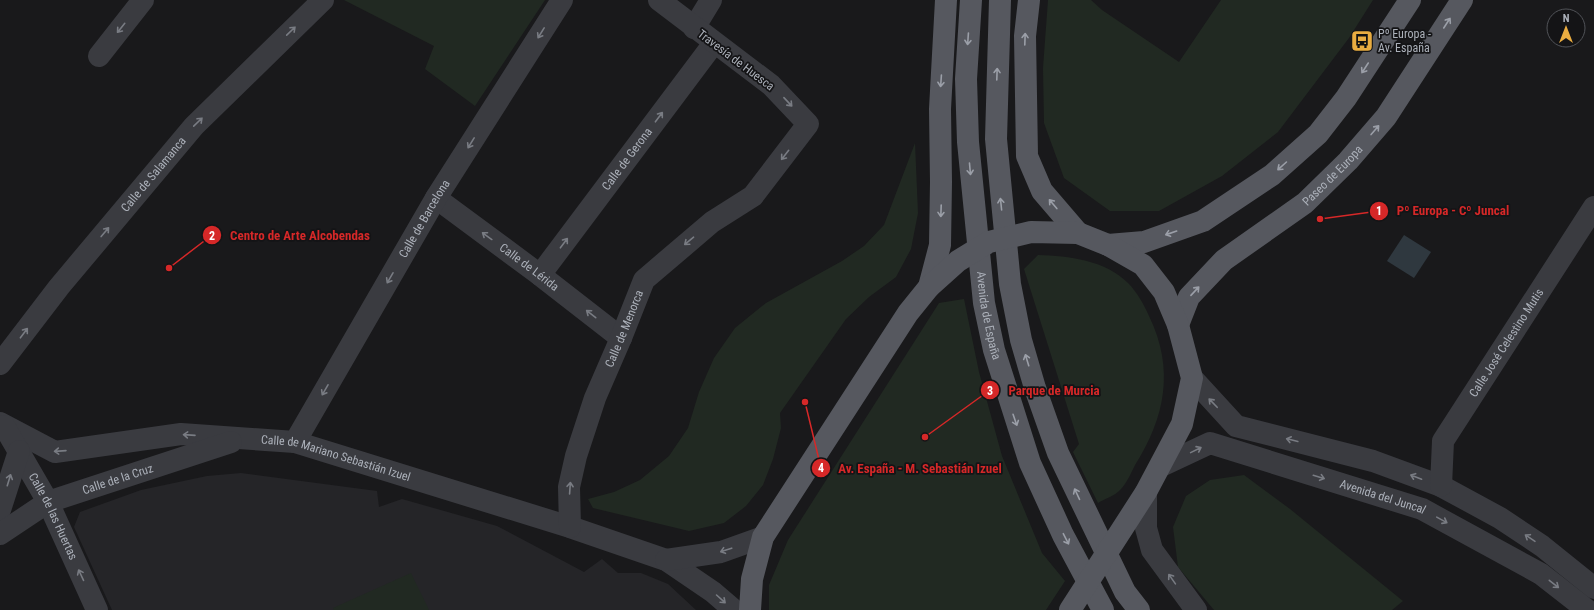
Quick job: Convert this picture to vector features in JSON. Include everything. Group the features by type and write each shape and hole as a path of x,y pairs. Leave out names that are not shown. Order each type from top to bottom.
{"main road":[{"path":"929,287 940,245 940,109 946,0"},
{"name":"Avenida de España","path":"971,0 966,79 968,142 984,303 994,350 1030,463 1063,535 1103,610"},
{"path":"1000,0 996,139 1010,284 1021,340 1058,453 1125,592 1140,610"},
{"path":"1029,0 1025,36 1026,156 1042,191 1078,234"},
{"path":"1108,245 1144,242 1203,221 1272,175 1318,134 1346,98 1410,0"},
{"name":"Paseo de Europa","path":"1178,325 1189,297 1224,260 1305,203 1348,161 1386,117 1462,0"},
{"path":"750,610 752,579 763,537 908,313 929,287 958,261 989,242 1031,232 1078,234 1108,245 1143,265 1164,292 1178,325 1192,378 1182,424 1161,466 1146,492 1072,606"}],"street":[{"path":"99,56 143,0"},
{"name":"Calle de Salamanca","path":"0,364 59,287 194,126 323,0"},
{"name":"Calle de Barcelona","path":"295,442 436,198 562,0"},
{"name":"Travesía de Huesca","path":"659,0 771,85 808,124"},
{"path":"694,28 711,0"},
{"name":"Calle de Gerona","path":"540,275 714,43"},
{"name":"Calle de Menorca","path":"570,527 569,487 576,456 595,398 622,338 644,280 712,222 753,196 808,124"},
{"name":"Calle de Lérida","path":"436,198 622,338"},
{"name":"Calle José Celestino Mutis","path":"1441,486 1443,441 1594,207"},
{"path":"1192,378 1236,426 1373,461 1441,486 1500,518 1542,546 1594,588"},
{"name":"Calle de Mariano Sebastián Izuel","path":"2,424 55,452 181,434 295,442 570,527 666,560 713,592 734,610"},
{"name":"Calle de las Huertas","path":"2,424 48,502 97,610"},
{"name":"Calle de la Cruz","path":"0,534 48,502 242,438"},
{"name":"Avenida del Juncal","path":"1161,466 1210,443 1422,509 1542,574 1587,610"},
{"path":"0,510 19,451"},
{"path":"1146,492 1146,528 1152,550 1196,610"},
{"name":"Calle de Mariano Sebastián Izuel","path":"666,560 721,552 763,537"}],"shaded area":[{"path":"344,0 545,0 475,106 425,69 434,46"},
{"path":"1048,0 1091,0 1102,10 1179,62 1221,0 1373,0 1349,38 1278,132 1222,176 1159,211 1110,211 1064,178 1044,123 1043,68"},
{"path":"915,143 918,213 911,249 896,277 869,297 846,319 780,413 781,428 773,459 763,485 746,506 724,523 689,531 593,508 588,499 614,492 640,480 669,456 688,428 699,392 714,358 735,328 766,303 842,261 864,246 884,225"},
{"path":"1404,235 1431,252 1414,278 1387,261"},
{"path":"1038,255 1074,258 1098,264 1119,275 1128,283 1143,303 1157,336 1162,355 1164,374 1163,393 1154,429 1124,486 1117,493 1098,503 1073,452 1079,444 1024,269"},
{"path":"964,299 979,372 1002,456 1042,553 1065,581 1046,610 769,610 769,585 788,540 939,303"},
{"path":"241,473 377,491 379,507 402,499 497,526 584,572 602,559 618,573 641,573 668,584 696,610 112,610 74,527 80,512 141,490 207,476"},
{"path":"1244,475 1290,509 1403,601 1392,610 1214,610 1178,567 1173,527 1186,496 1210,480"},
{"path":"411,573 429,610 334,610 333,608"}],"place":[{"name":"Pº Europa - Av. España","path":"1362,41"},
{"name":"Pº Europa - Cº Juncal","path":"1320,219"},
{"name":"Centro de Arte Alcobendas","path":"169,268"},
{"name":"Av. España - M. Sebastián Izuel","path":"805,402"},
{"name":"Parque de Murcia","path":"925,437"}]}
